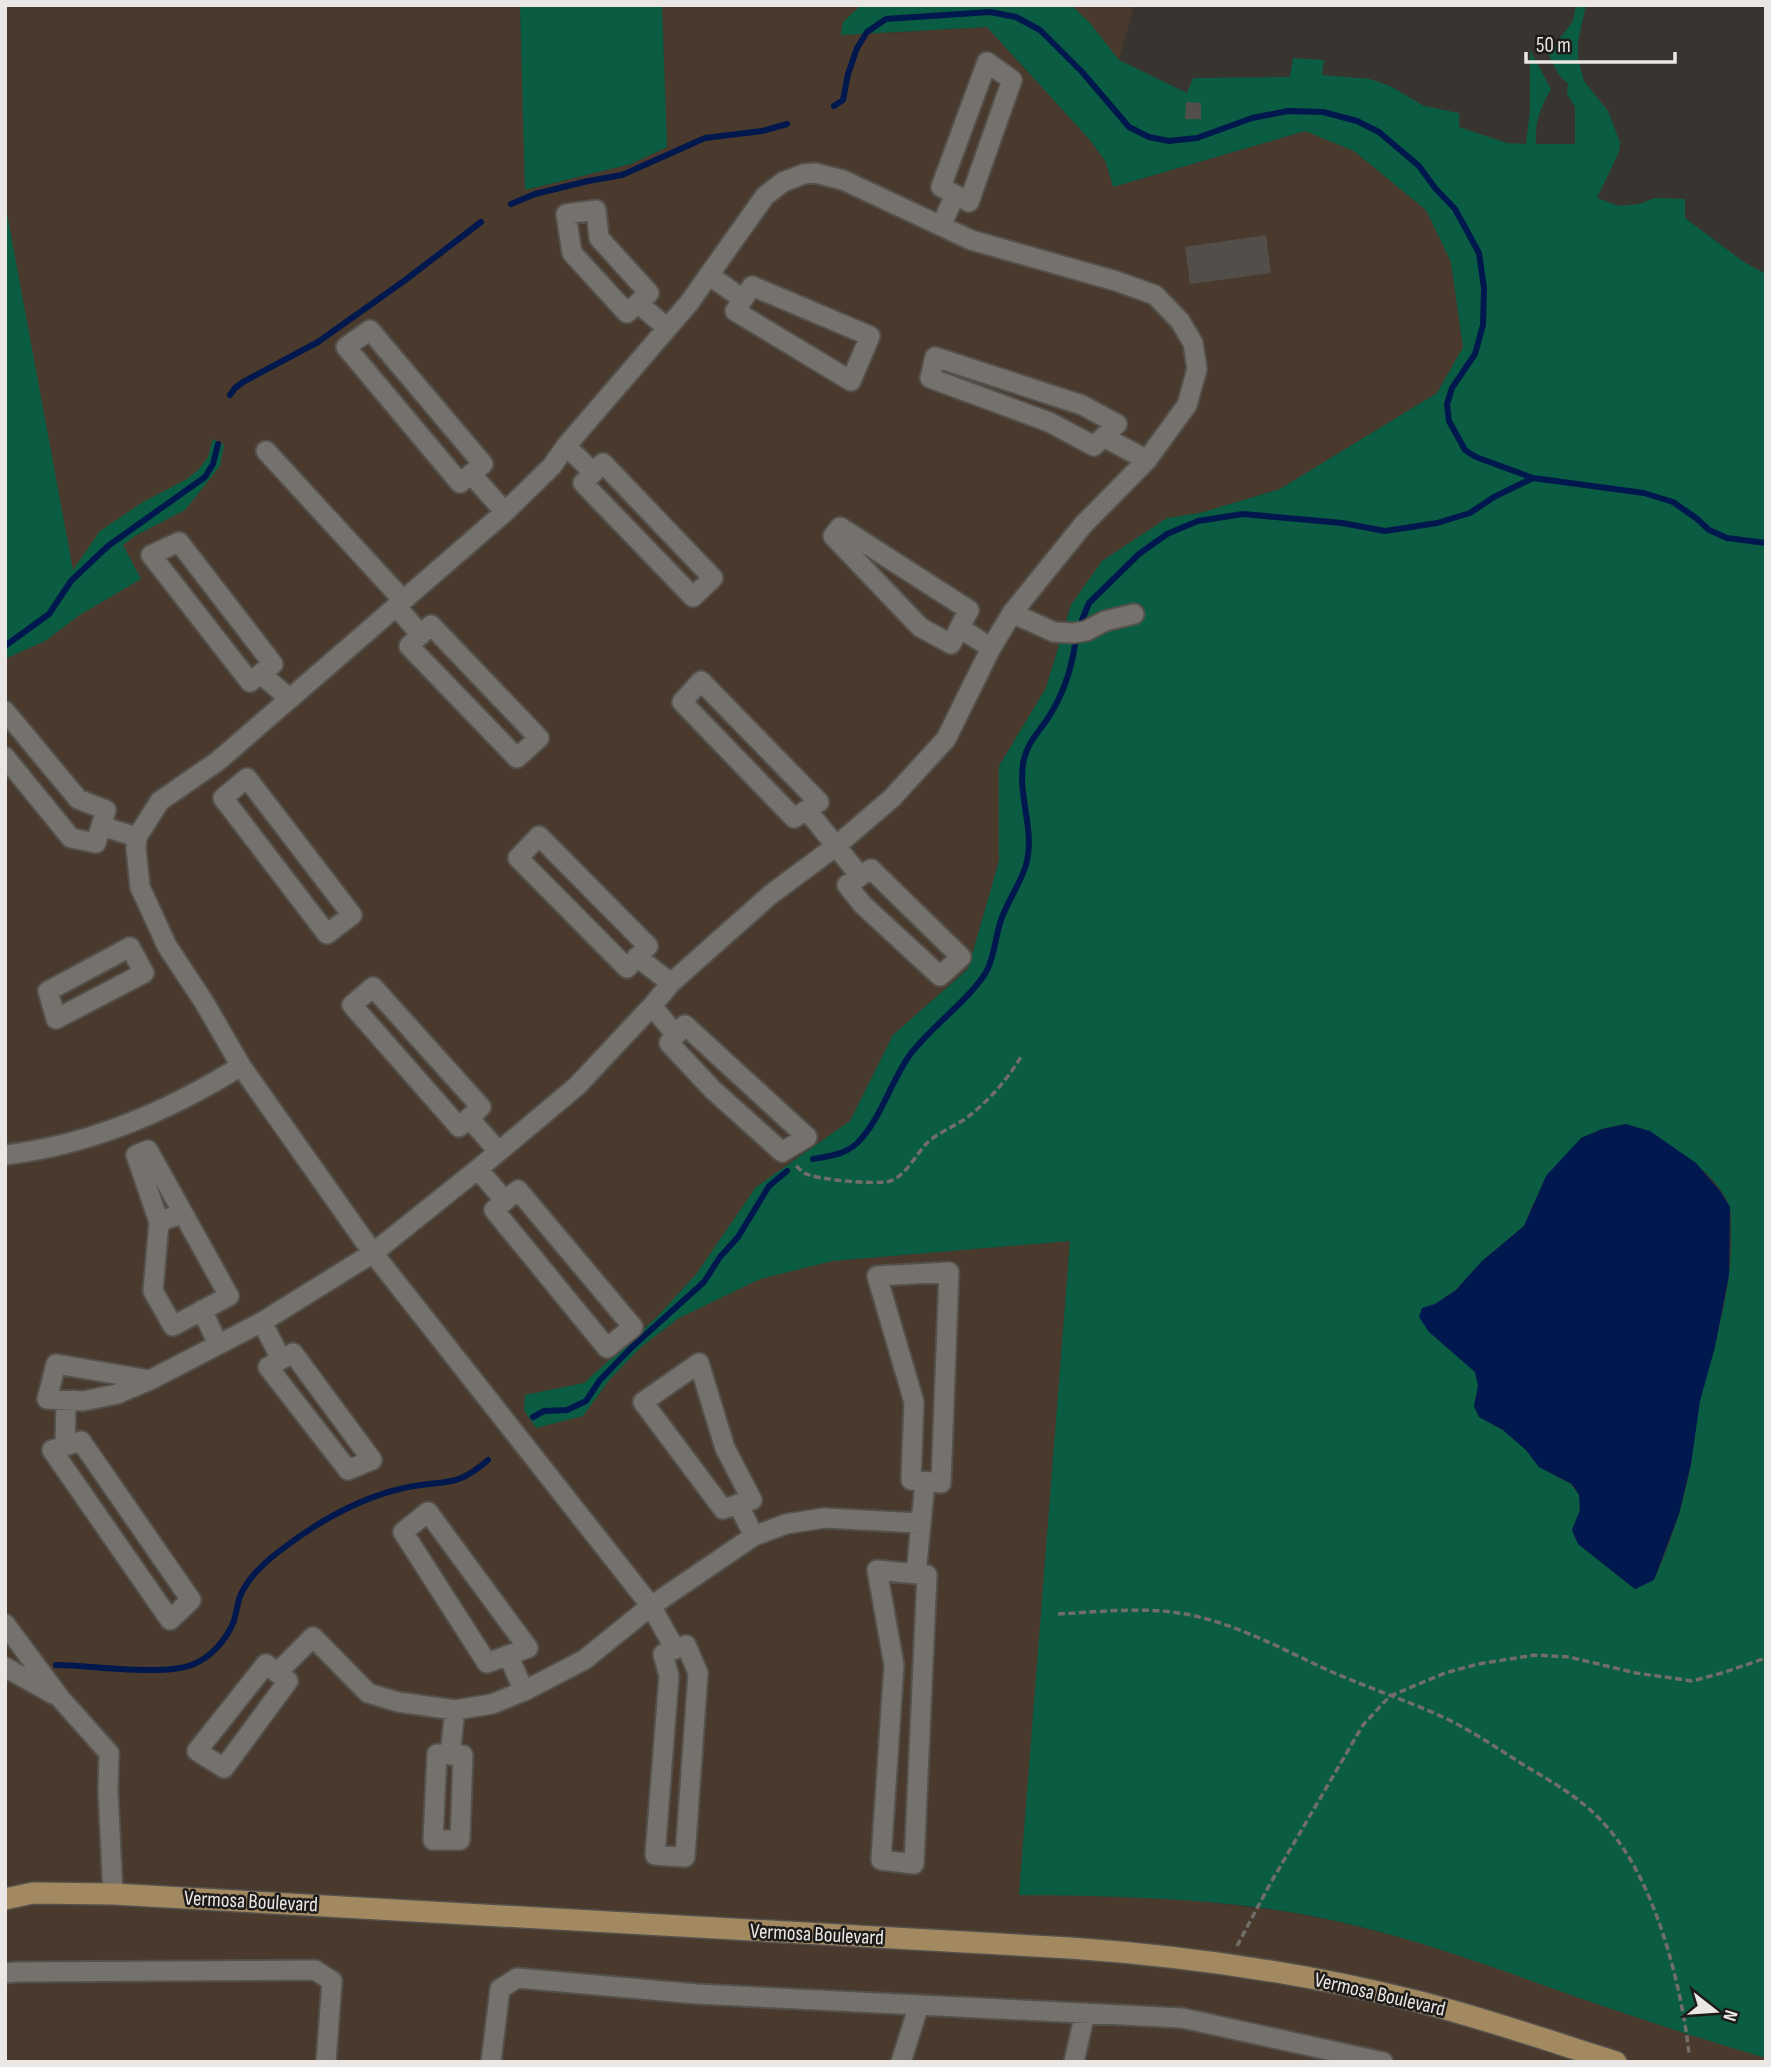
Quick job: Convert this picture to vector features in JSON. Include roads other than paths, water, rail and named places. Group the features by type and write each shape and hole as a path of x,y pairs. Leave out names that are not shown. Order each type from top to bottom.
{"main road":[{"name":"Vermosa Boulevard","path":"5,1899 33,1893 113,1894 1070,1948 1228,1964 1299,1975 1414,2001 1616,2062"}],"street":[{"path":"987,62 1012,80 969,202 955,195 941,187 987,62"},
{"path":"150,1380 56,1364 47,1399 83,1401 117,1394 150,1380 262,1322 373,1253 478,1170 577,1086 671,983 770,895 836,846 892,798 946,739 1012,613 1083,525 1147,460 1187,405 1197,369 1194,343 1180,321 1155,295 1116,281 971,240 844,180 815,173 783,182 765,196 710,276 552,466 505,512 218,761 160,801 137,837 139,887 167,946 241,1066 373,1253 650,1606 675,1649"},
{"path":"941,226 955,195"},
{"path":"596,210 599,238 649,293 638,303 627,313 572,253 566,214 596,210"},
{"path":"710,276 743,299"},
{"path":"752,286 870,336 851,382 735,311 743,299 752,286"},
{"path":"638,303 667,328"},
{"path":"370,330 483,464 471,474 460,483 346,346 370,330"},
{"path":"935,357 1082,405 1117,425 1104,436 1094,446 1049,422 930,378 935,357"},
{"path":"1104,436 1147,460"},
{"path":"566,446 593,472"},
{"path":"266,451 399,602 421,635"},
{"path":"603,463 713,578 693,597 583,483 593,472 603,463"},
{"path":"471,474 505,512"},
{"path":"840,527 968,610 960,628 951,644 920,627 833,536 840,527"},
{"path":"179,542 273,664 261,674 250,682 151,555 179,542"},
{"path":"1012,613 1054,632 1073,633 1134,614"},
{"path":"431,625 539,738 517,758 410,646 421,635 431,625"},
{"path":"960,628 992,648"},
{"path":"261,674 289,698"},
{"path":"701,681 819,802 807,810 794,818 682,702 701,681"},
{"path":"5,711 78,799 106,810 96,843 71,838 5,757"},
{"path":"218,761 235,788"},
{"path":"247,778 352,915 327,934 223,798 235,788 247,778"},
{"path":"807,810 860,876"},
{"path":"101,826 137,837"},
{"path":"539,836 648,946 637,957 627,968 518,858 539,836"},
{"path":"871,869 961,957 940,976 863,905 848,885 860,876 871,869"},
{"path":"137,960 167,946"},
{"path":"130,947 137,960 144,974 56,1019 48,991 130,947"},
{"path":"637,957 671,983"},
{"path":"373,987 481,1107 469,1118 459,1127 352,1005 373,987"},
{"path":"652,1006 677,1035"},
{"path":"685,1025 807,1137 782,1153 713,1090 670,1043 677,1035 685,1025"},
{"path":"5,1155 55,1146 132,1122 194,1094 241,1066"},
{"path":"469,1118 498,1151"},
{"path":"148,1150 183,1213 229,1296 173,1326 153,1291 159,1222 135,1154 148,1150"},
{"path":"478,1170 505,1201"},
{"path":"518,1190 633,1327 607,1348 494,1210 505,1201 518,1190"},
{"path":"159,1222 183,1213"},
{"path":"949,1272 941,1483 925,1482 911,1480 914,1402 877,1276 949,1272"},
{"path":"202,1310 218,1344"},
{"path":"262,1322 281,1359"},
{"path":"293,1353 372,1460 348,1470 268,1367 281,1359 293,1353"},
{"path":"699,1363 725,1448 752,1500 738,1504 723,1509 643,1402 699,1363"},
{"path":"65,1446 66,1402"},
{"path":"81,1441 191,1600 170,1620 52,1450 65,1446 81,1441"},
{"path":"916,1574 925,1482"},
{"path":"738,1504 754,1536"},
{"path":"428,1512 528,1648 508,1655 487,1663 403,1532 428,1512"},
{"path":"277,1673 313,1637 368,1693 398,1702 454,1710 492,1704 584,1660 650,1606 754,1536 786,1524 824,1518 920,1523"},
{"path":"877,1570 916,1574 927,1575 914,1864 881,1860 894,1665 877,1570"},
{"path":"5,1624 60,1698 109,1753 113,1894"},
{"path":"686,1645 698,1673 685,1857 655,1855 669,1676 663,1654 675,1649 686,1645"},
{"path":"508,1655 524,1691"},
{"path":"266,1664 277,1673 288,1681 224,1768 197,1751 266,1664"},
{"path":"5,1667 60,1698"},
{"path":"450,1755 454,1710"},
{"path":"5,1973 315,1969 332,1981 326,2062"},
{"path":"491,2062 500,1989 517,1978 697,1994 1182,2018 1383,2062"},
{"path":"901,2062 919,2005"},
{"path":"1074,2062 1085,2013"}],"water":[{"path":"1626,1124 1650,1131 1696,1163 1730,1207 1729,1275 1715,1347 1700,1401 1691,1464 1679,1514 1654,1580 1635,1589 1578,1544 1572,1530 1580,1510 1579,1495 1572,1484 1539,1467 1526,1450 1503,1430 1479,1417 1474,1406 1478,1386 1475,1372 1429,1332 1419,1317 1422,1308 1435,1304 1456,1290 1482,1261 1524,1226 1546,1176 1581,1138 1602,1129"}],"waterway":[{"path":"834,106 843,100 857,48 867,32 886,19 990,12 1016,17 1040,30 1083,73 1129,127 1149,137 1169,141 1197,138 1252,118 1288,111 1323,112 1357,121 1379,132 1419,166 1455,209 1479,253 1484,288 1483,325 1475,354 1452,388 1447,404 1449,421 1465,450 1476,457 1533,478 1644,493 1673,502 1709,530 1727,538 1766,543"},
{"path":"511,204 535,194 622,175 705,138 762,131 787,124"},
{"path":"230,395 243,382 318,342 481,222"},
{"path":"5,646 49,614 71,581 108,546 205,477 213,464 218,444"},
{"path":"1082,620 1089,603 1139,554 1167,534 1198,521 1243,514 1342,523 1385,531 1437,523 1470,513 1494,497 1533,478"},
{"path":"813,1159 845,1151 861,1139 875,1120 909,1056 985,974 1000,923 1026,865 1029,838 1022,785 1024,759 1062,692 1075,644"},
{"path":"533,1417 544,1411 567,1410 586,1401 600,1380 632,1347 704,1282 720,1257 738,1237 769,1186 787,1171"},
{"path":"56,1665 165,1670 194,1664 212,1652 226,1636 245,1586 267,1561 291,1542 338,1513 370,1498 417,1485 457,1480 488,1460"}]}
